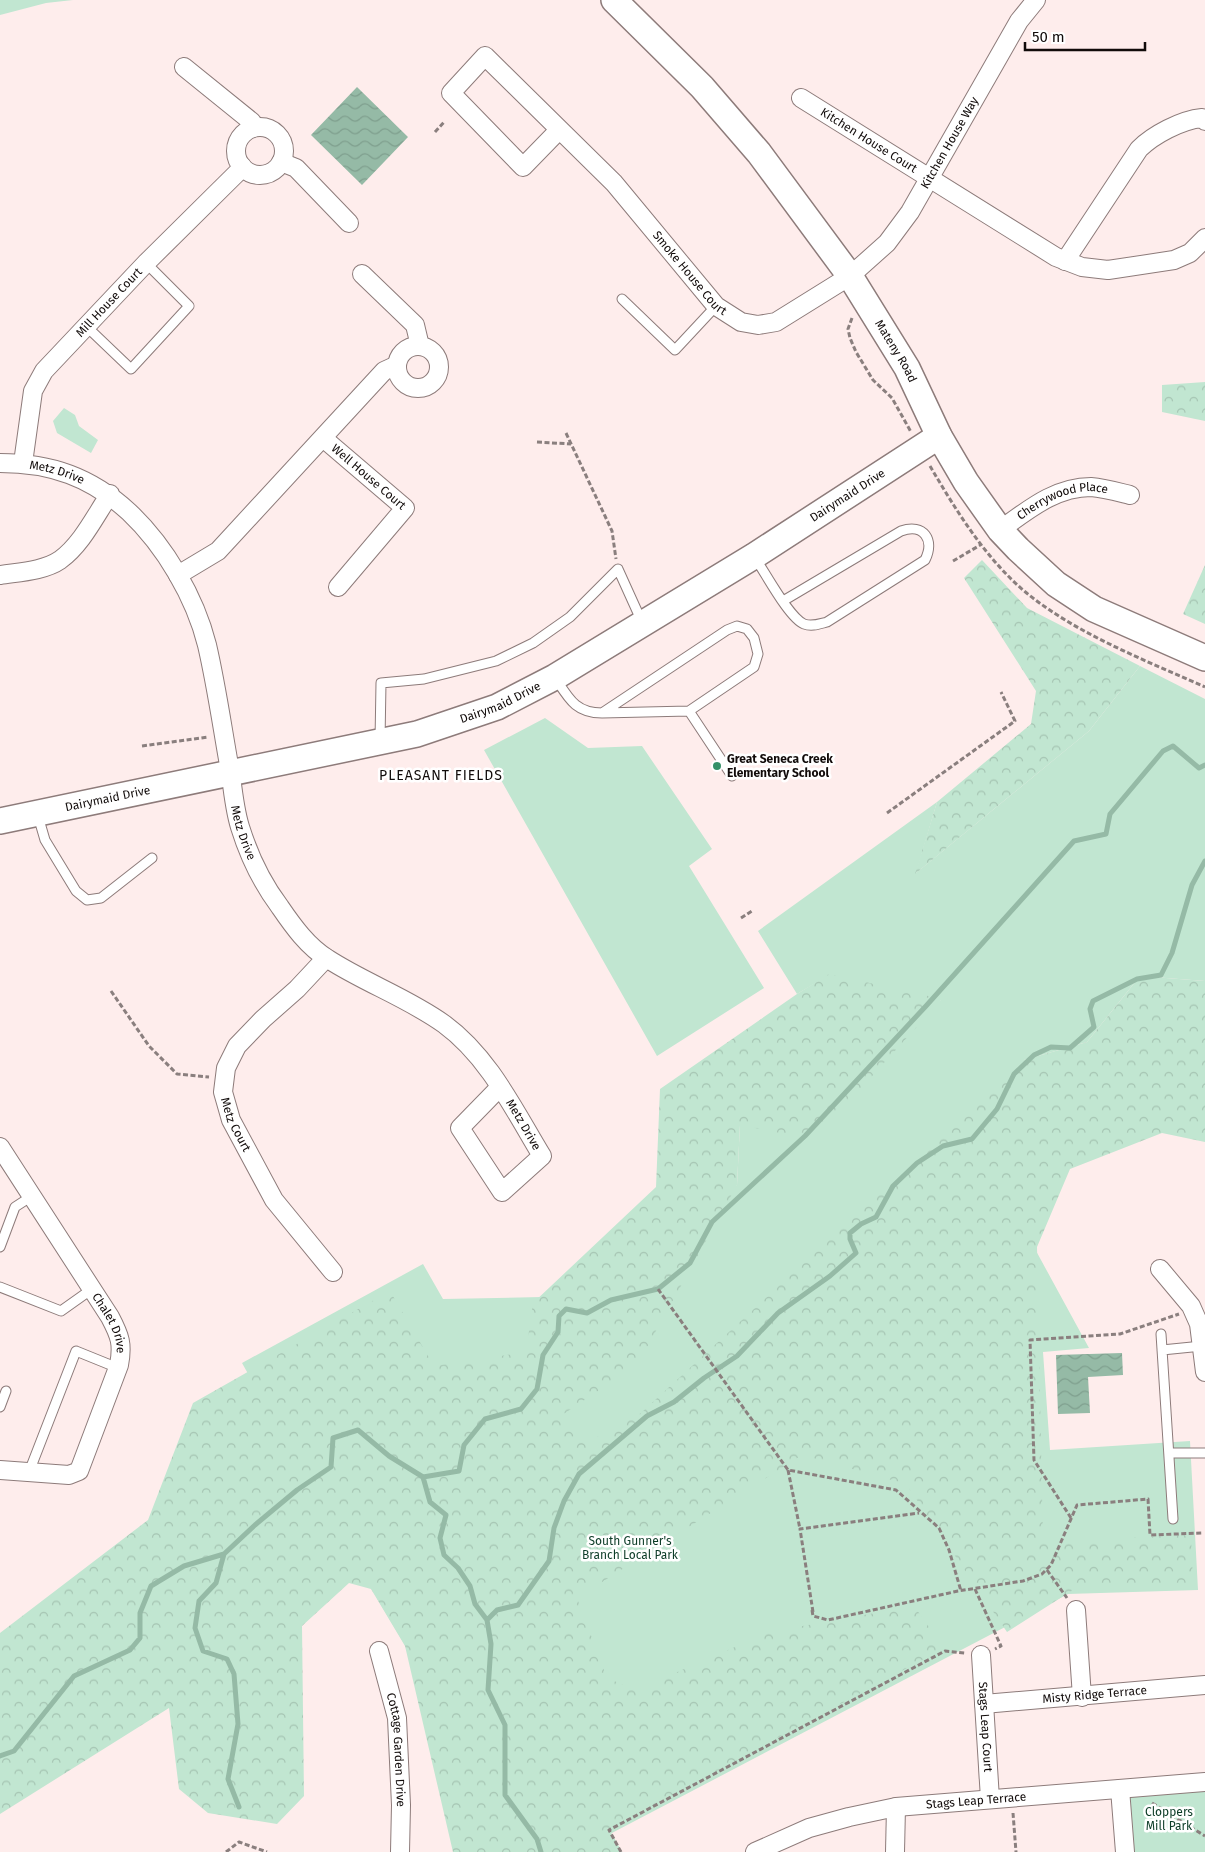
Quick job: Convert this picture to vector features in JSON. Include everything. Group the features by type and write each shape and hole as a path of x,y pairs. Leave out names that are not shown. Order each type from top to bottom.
{"street":[{"name":"Mateny Road","path":"614,0 702,87 760,153 850,276 907,368 940,436 966,482 991,537 1018,549 1056,584 1094,610 1205,658"},
{"name":"Kitchen House Way","path":"850,276 887,243 910,212 1019,20 1036,0"},
{"name":"Smoke House Court","path":"559,130 522,167 452,93 485,56 614,183 716,306 741,322 758,325 776,322 850,276"},
{"path":"184,67 252,122 253,128"},
{"name":"Kitchen House Court","path":"801,98 1056,257 1082,267 1108,270 1174,260 1190,253 1205,238"},
{"path":"1065,261 1139,149 1148,139 1190,119 1202,118 1205,121"},
{"path":"262,127 271,130 283,144 284,153 281,162 267,174 258,175 249,172 237,158 236,149 239,140 245,132 253,128 262,127"},
{"path":"281,162 296,168 349,223"},
{"name":"Mill House Court","path":"23,463 32,391 44,371 146,263 242,166"},
{"path":"362,274 414,325 420,346 428,348 434,353 438,360 439,368 437,376 432,383 425,387 417,388 408,386 402,381 398,374 397,365"},
{"name":"Well House Court","path":"178,575 218,551 384,370 397,365 399,357 411,346 420,346"},
{"name":"Dairymaid Drive","path":"0,821 417,734 497,707 555,677 643,624 754,556 940,436"},
{"name":"Well House Court","path":"322,438 405,508 338,587"},
{"name":"Metz Drive","path":"0,463 23,463 71,474 110,494 142,524 178,575 195,610 206,645 239,826 259,875 278,906 300,935 326,958 392,993 444,1024 469,1046 492,1074 500,1086 542,1156 502,1192 460,1128 500,1086"},
{"name":"Cherrywood Place","path":"991,537 1036,504 1052,495 1069,490 1092,487 1130,494"},
{"path":"0,575 37,569 59,560 74,547 110,494"},
{"name":"Metz Court","path":"326,958 297,989 263,1018 237,1046 226,1068 223,1092 231,1120 274,1200 333,1272"},
{"name":"Chalet Drive","path":"0,1147 92,1289 118,1332 122,1347 118,1368 79,1471 69,1475 0,1470"},
{"path":"1160,1269 1193,1309 1199,1324 1205,1372"},
{"path":"1076,1610 1082,1697"},
{"name":"Cottage Garden Drive","path":"379,1651 398,1718 401,1805 400,1852"},
{"name":"Stags Leap Court","path":"981,1655 990,1799"},
{"name":"Misty Ridge Terrace","path":"984,1704 1205,1685"},
{"name":"Stags Leap Terrace","path":"755,1852 809,1828 896,1807 1205,1782"},
{"path":"1124,1788 1125,1852"},
{"path":"896,1807 896,1852"}],"lane":[{"path":"86,326 131,370 190,306 146,263"},
{"path":"622,300 675,350 716,306"},
{"path":"754,556 783,601 793,616 804,624 816,625 827,622 926,560 930,551 928,538 922,531 911,527 901,531 783,601"},
{"path":"380,741 381,684 424,679 496,661 533,643 570,617 618,569 643,624"},
{"path":"555,677 570,700 579,708 592,713 602,713 689,711 754,667 758,654 754,638 747,629 737,626 716,636 602,713"},
{"path":"689,711 732,776"},
{"path":"38,813 45,840 76,891 87,900 101,898 152,858"},
{"path":"0,1247 15,1206 32,1196"},
{"path":"0,1287 61,1311 92,1289"},
{"path":"1161,1334 1173,1519"},
{"path":"1162,1350 1202,1346"},
{"path":"29,1472 76,1351 118,1368"},
{"path":"0,1407 6,1391"},
{"path":"1169,1453 1205,1453"}],"path":[{"path":"435,132 445,121"},
{"path":"566,433 612,531 618,569"},
{"path":"537,442 571,444"},
{"path":"953,561 991,537"},
{"path":"887,813 1016,721 1001,692"},
{"path":"142,746 223,735"},
{"path":"741,918 752,911"},
{"path":"111,991 149,1046 177,1074 225,1078"},
{"path":"658,1289 788,1470 814,1616"},
{"path":"1071,1519 1034,1460 1030,1340 1120,1334 1193,1309"},
{"path":"788,1470 896,1490 939,1528 949,1550 961,1591"},
{"path":"814,1616 828,1620 961,1591 1023,1580 1042,1574 1051,1565 1077,1505 1148,1499 1150,1535 1202,1533"},
{"path":"800,1529 920,1513"},
{"path":"1047,1570 1076,1610"},
{"path":"975,1589 1001,1646"},
{"path":"812,1610 814,1616"},
{"path":"621,1852 608,1830 945,1651"},
{"path":"1124,1788 1205,1836"},
{"path":"1012,1797 1016,1852"},
{"path":"226,1852 238,1842 267,1852"}],"green space":[{"path":"0,0 73,0 46,3 0,15"},
{"path":"1205,382 1205,421 1162,412 1162,385"},
{"path":"64,408 75,415 79,426 98,440 91,453 57,433 53,421"},
{"path":"982,560 1027,608 1140,666 1089,731 915,874 937,802 1031,724 1036,691 964,578"},
{"path":"1205,565 1205,624 1183,614"},
{"name":"South Gunner's Branch Local Park","path":"1140,666 1205,699 1205,981 1140,976 1087,1042 1024,1060 1035,1249 1089,1348 1043,1352 1050,1450 1190,1441 1198,1590 1068,1594 610,1834 528,1852 321,1504 242,1363 423,1264 443,1299 542,1297 737,1185 740,1125 941,1000 829,975 797,994 758,931 937,802 916,873 1089,731"},
{"path":"545,718 588,748 642,746 712,849 689,866 764,988 657,1056 484,750"},
{"path":"829,974 942,999 814,1140 740,1125 737,1185 637,1365 562,1415 586,1443 641,1413 1024,1060 1087,1042 1140,976 1205,981 1205,1142 1162,1133 1070,1169 1037,1247 1043,1542 1191,1535 1193,1583 1076,1588 1007,1632 906,1484 802,1455 577,1598 607,1678 636,1690 769,1632 914,1606 944,1648 609,1829 622,1852 453,1852 405,1646 371,1589 349,1583 302,1626 304,1796 277,1824 208,1813 179,1789 169,1708 0,1814 0,1633 148,1520 193,1403 390,1291 434,1366 526,1352 533,1303 656,1187 660,1089"},
{"name":"Cloppers Mill Park","path":"1205,1783 1205,1852 1125,1852 1120,1789"}],"water":[{"path":"357,87 408,137 362,185 311,135"},
{"path":"1122,1353 1123,1375 1088,1377 1090,1413 1058,1414 1056,1355"}],"waterway":[{"path":"0,1756 14,1751 74,1676 130,1650 140,1638 140,1613 151,1586 184,1566 224,1554 297,1490 331,1467 333,1438 358,1430 389,1456 423,1477 459,1471 464,1445 485,1419 521,1409 537,1389 543,1355 558,1332 559,1316 566,1309 587,1313 611,1300 658,1289 690,1263 712,1222 805,1136 926,1006 1074,841 1106,834 1110,814 1163,751 1173,746 1199,768 1205,765"},
{"path":"541,1852 537,1839 505,1795 505,1725 488,1690 491,1644 487,1620 497,1610 518,1605 549,1561 554,1528 564,1501 579,1474 647,1416 674,1402 704,1378 737,1356 778,1313 830,1276 856,1253 850,1239 850,1233 861,1224 876,1217 893,1186 917,1163 943,1146 972,1139 997,1109 1014,1074 1034,1055 1051,1047 1070,1048 1094,1027 1090,1009 1093,1001 1137,979 1161,975 1172,953 1192,885 1205,861"},
{"path":"423,1477 430,1502 446,1515 440,1538 444,1555 458,1568 470,1586 475,1604 487,1620"},
{"path":"224,1554 216,1583 199,1601 195,1628 203,1651 227,1659 234,1674 238,1724 228,1779 239,1807"}],"place":[{"name":"Great Seneca Creek Elementary School","path":"717,766"}],"district":[{"name":"PLEASANT FIELDS","path":"441,775"}]}
